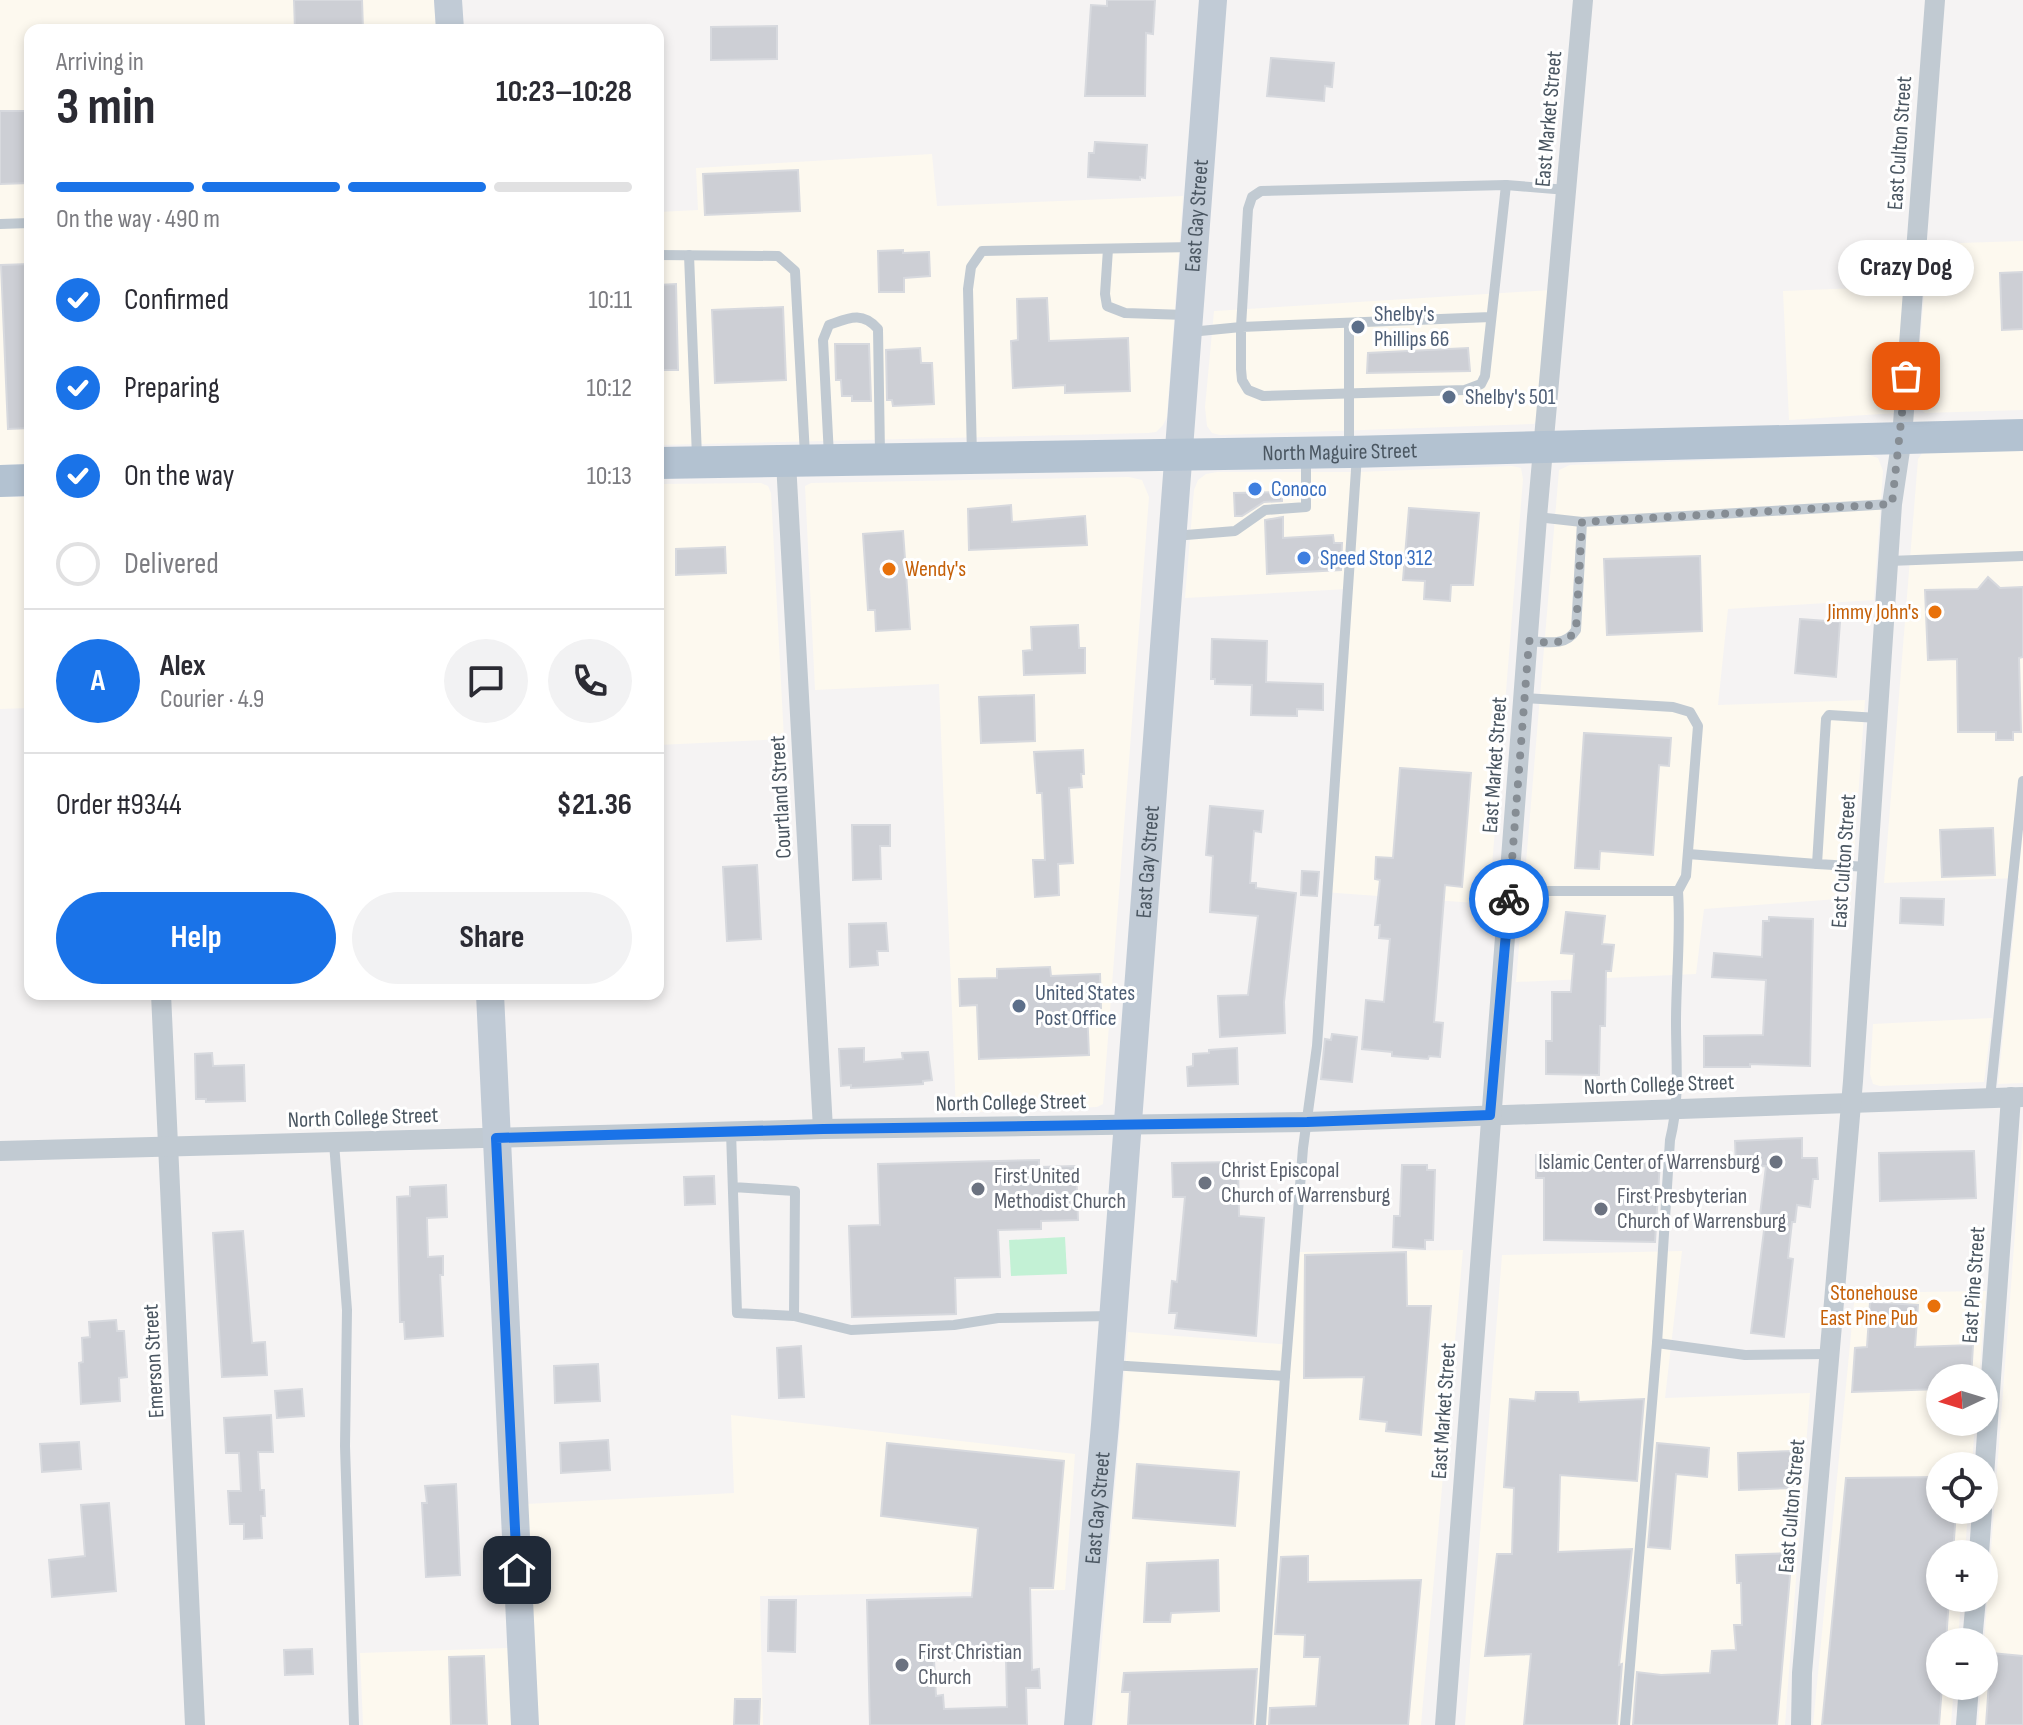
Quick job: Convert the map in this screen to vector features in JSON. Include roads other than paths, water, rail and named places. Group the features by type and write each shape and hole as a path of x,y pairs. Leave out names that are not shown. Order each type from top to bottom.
{"main road":[{"path":"448,0 450,24"},
{"name":"East Gay Street","path":"1078,1725 1109,1365 1213,0"},
{"name":"North Maguire Street","path":"664,463 1306,453 2023,435"},
{"path":"0,481 24,480"},
{"path":"490,1000 525,1725"}],"street":[{"name":"East Market Street","path":"1445,1725 1537,517 1583,0"},
{"name":"East Culton Street","path":"1801,1725 1802,1673 1851,1103 1892,504 1902,437 1935,0"},
{"name":"Courtland Street","path":"807,461 823,1129"},
{"name":"Emerson Street","path":"161,1000 195,1725"},
{"name":"North College Street","path":"0,1151 823,1129 1307,1122 2017,1097"},
{"name":"East Pine Street","path":"1986,1452 2017,1097"},
{"path":"1966,1725 1968,1700"}],"lane":[{"path":"1506,185 1485,376 1481,384 1465,390 1263,396 1248,390 1242,380 1241,369 1248,209 1252,197 1261,191 1506,185 1567,190"},
{"path":"0,224 24,223"},
{"path":"972,458 968,289 971,267 982,251 1194,247"},
{"path":"1108,249 1107,306 1125,313 1188,324 1241,327 1491,317"},
{"path":"664,255 778,256 795,271 807,461"},
{"path":"689,255 697,463"},
{"path":"807,461 823,340 829,325 857,317 869,319 878,329 880,460"},
{"path":"1261,1725 1285,1376 1318,1030 1353,452 1349,323"},
{"path":"1172,536 1235,531 1265,510 1306,507 1306,453"},
{"path":"1537,517 1582,522 1892,504"},
{"path":"1529,641 1570,640 1576,630 1582,522"},
{"path":"1889,561 2023,556"},
{"path":"1523,698 1673,707 1690,712 1698,726 1686,876 1678,891 1678,1109 1670,1140 1657,1343 1625,1725"},
{"path":"1817,864 1826,719 1829,715 1879,718"},
{"path":"1990,1098 2023,781"},
{"path":"1688,854 1868,867"},
{"path":"1509,891 1678,891"},
{"path":"731,1132 737,1313 794,1316 851,1330 954,1325 998,1318 1112,1316"},
{"path":"334,1143 347,1310 345,1446 354,1725"},
{"path":"733,1187 795,1191 794,1316"},
{"path":"1657,1343 1745,1355 1829,1354"},
{"path":"1109,1365 1285,1376"}],"place":[{"name":"Shelby's Phillips 66","path":"1358,327"},
{"name":"Crazy Dog","path":"1906,376"},
{"name":"Shelby's 501","path":"1449,397"},
{"name":"Conoco","path":"1255,489"},
{"name":"Speed Stop 312","path":"1304,558"},
{"name":"Wendy's","path":"889,569"},
{"name":"Jimmy John's","path":"1935,612"},
{"name":"United States Post Office","path":"1019,1006"},
{"name":"Islamic Center of Warrensburg","path":"1776,1162"},
{"name":"Christ Episcopal Church of Warrensburg","path":"1205,1183"},
{"name":"First United Methodist Church","path":"978,1189"},
{"name":"First Presbyterian Church of Warrensburg","path":"1601,1209"},
{"name":"Stonehouse East Pine Pub","path":"1934,1306"},
{"name":"First Christian Church","path":"902,1665"}]}
